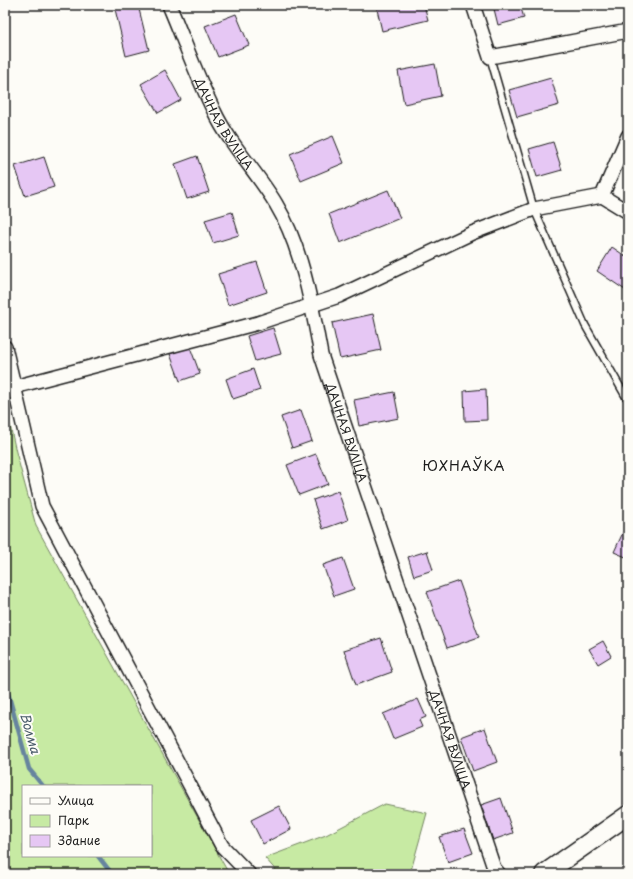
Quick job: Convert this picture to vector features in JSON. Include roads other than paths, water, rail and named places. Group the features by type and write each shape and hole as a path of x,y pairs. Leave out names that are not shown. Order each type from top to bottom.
{"main road":[{"path":"544,874 628,815"}],"street":[{"name":"ДАЧНАЯ ВУЛІЦА","path":"169,5 214,111 228,137 277,205 294,244 312,305 320,355 494,868 499,874"},
{"path":"473,5 490,57 628,31"},
{"path":"602,196 628,136"},
{"path":"14,387 258,323 339,296 472,233 534,209 602,196 628,212"},
{"path":"5,347 42,506 222,846 249,874"}],"lane":[{"path":"490,57 534,209 584,325 626,397"}],"waterway":[{"name":"Волма","path":"5,682 29,769 42,785"},
{"name":"Волма","path":"99,857 112,874"}],"district":[{"name":"ЮХНАЎКА","path":"464,465"}]}
